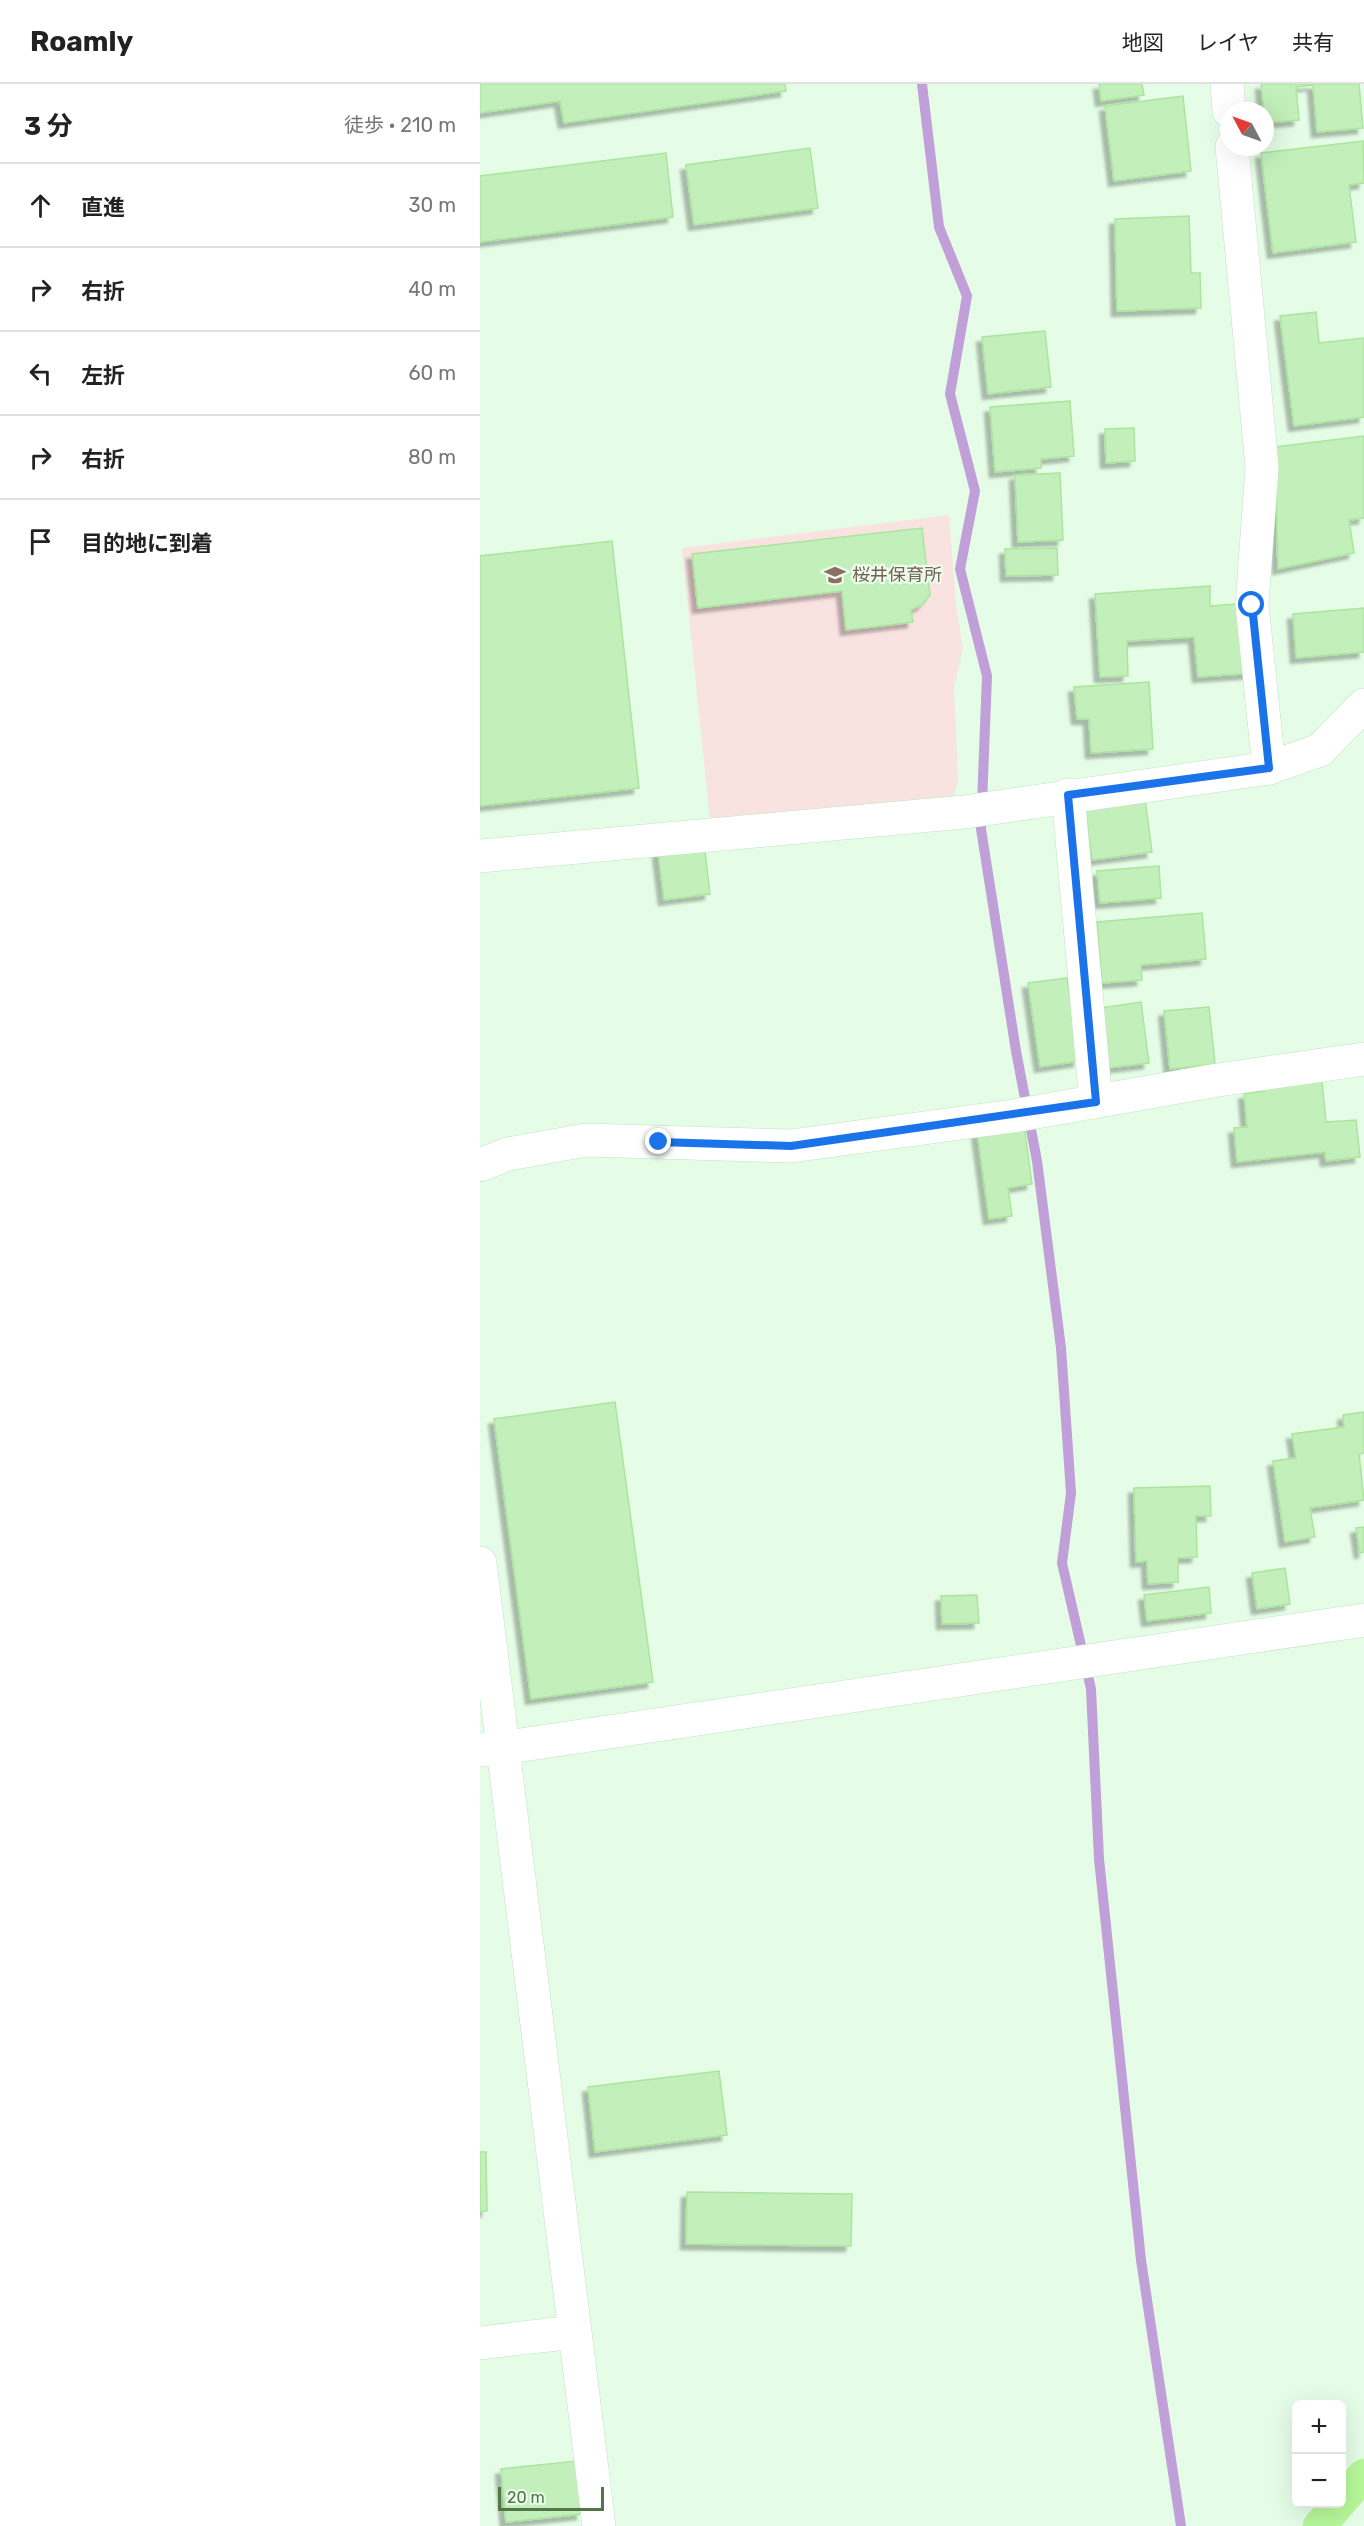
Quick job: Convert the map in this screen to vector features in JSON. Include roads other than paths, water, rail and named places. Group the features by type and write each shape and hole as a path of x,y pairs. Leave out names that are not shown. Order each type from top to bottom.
{"highway":[{"path":"1346,2495 1364,2475"},
{"path":"1318,2526 1334,2508"}],"street":[{"path":"1227,84 1228,102"},
{"path":"1233,156 1262,467 1252,605 1269,768"},
{"path":"480,856 964,812 1068,795 1269,768 1320,750 1364,705"},
{"path":"1068,795 1096,1102"},
{"path":"480,1165 508,1154 586,1140 791,1146 1096,1102 1218,1080 1364,1059"},
{"path":"480,1563 490,1749 574,2332 598,2526"},
{"path":"490,1749 1364,1620"},
{"path":"480,2343 574,2332"}],"waterway":[{"path":"922,84 939,227 967,296 950,394 975,491 960,569 987,676 981,829 1016,1051 1037,1161 1061,1348 1071,1493 1062,1563 1091,1689 1099,1859 1141,2260 1181,2526"}],"place":[{"name":"桜井保育所","path":"835,575"}]}
